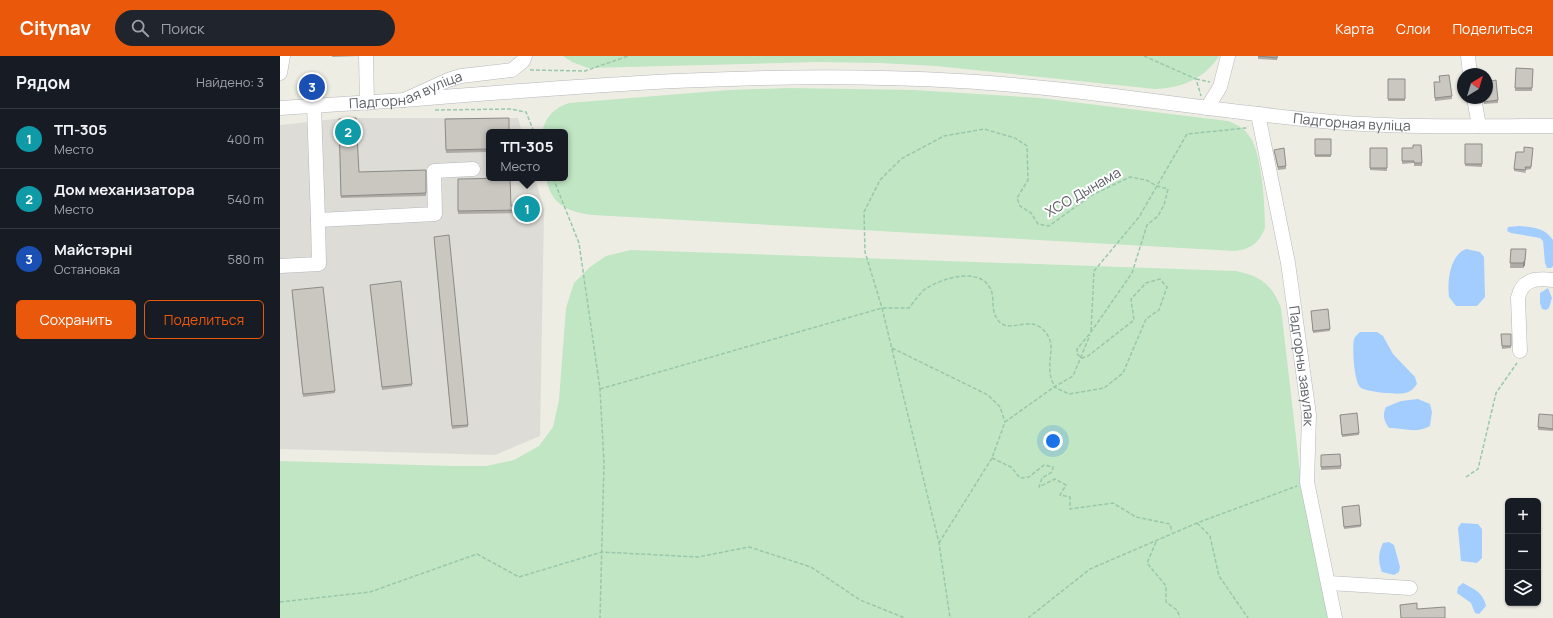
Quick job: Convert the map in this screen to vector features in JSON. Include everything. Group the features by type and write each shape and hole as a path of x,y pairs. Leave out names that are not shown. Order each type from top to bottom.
{"street":[{"path":"280,73 283,56"},
{"path":"366,56 367,103"},
{"path":"512,70 523,61 524,56"},
{"path":"1207,108 1220,87 1228,56"},
{"path":"1468,56 1469,68"},
{"name":"Падгорная вуліца","path":"404,100 448,80 461,76 512,70"},
{"name":"Падгорная вуліца","path":"280,108 367,103 554,88 731,78 818,76 962,81 1104,94 1258,114 1384,126 1553,126"},
{"path":"1475,104 1479,126"},
{"path":"280,266 319,264 314,106"},
{"name":"Падгорны завулак","path":"1258,114 1288,263 1309,415 1307,482 1335,618"},
{"path":"318,220 435,214 434,171 473,169"},
{"path":"1520,351 1518,298 1520,291 1524,284 1532,279 1553,280"},
{"path":"1329,583 1410,588"}],"path":[{"path":"512,70 585,71 628,56"},
{"path":"1144,56 1196,79 1200,95 1207,108"},
{"path":"428,110 510,109 526,112 533,129"},
{"path":"939,543 992,458 1005,422 1054,386 1073,376 1082,358 1091,332 1094,271 1139,217 1187,134 1246,128 1258,114"},
{"name":"XCO Дынама","path":"882,308 865,252 864,212 880,180 901,159 944,136 984,129 1015,138 1028,146 1028,180 1017,198 1020,206 1031,213 1038,224 1049,226 1092,195 1130,177 1146,180 1157,186 1168,189 1164,205 1158,216 1147,225 1132,273 1091,332"},
{"path":"554,181 579,244 600,389 604,463 600,618"},
{"path":"600,389 882,308 909,308 926,288 961,275 982,278 991,288 996,317 1004,326 1013,327 1028,323 1039,327 1052,344 1050,372 1054,386 1069,394 1104,388 1123,373 1146,319 1159,310 1167,288 1160,279 1146,283 1131,299 1134,320 1088,356 1082,358"},
{"path":"882,308 939,543 950,618"},
{"path":"1082,358 1077,354 1077,349 1091,332"},
{"path":"892,348 988,395 1000,407 1005,422"},
{"path":"1466,477 1478,469 1496,393 1518,361 1520,351"},
{"path":"992,458 1011,467 1020,478 1029,477 1044,465 1053,467 1052,472 1042,478 1040,487 1054,480 1066,484 1060,495 1070,497 1070,509 1113,503 1136,517 1170,524 1173,533"},
{"path":"1028,618 1090,568 1156,542 1197,523 1307,482"},
{"path":"1197,523 1210,536 1219,576 1248,618"},
{"path":"1156,542 1147,563 1166,586 1166,602 1177,610 1180,618"},
{"path":"280,602 370,592 477,554 519,576 602,552 698,557 749,547 811,567 860,600 905,618"}],"shaded area":[{"path":"344,118 518,118 521,129 486,129 486,181 536,181 544,210 540,436 495,455 280,449 280,125"}],"green space":[{"path":"563,56 1219,56 1206,71 1192,81 1174,87 1155,89 936,66 817,62 588,68 572,62"},
{"path":"790,88 914,90 1040,98 1228,121 1243,129 1248,134 1254,145 1262,181 1265,228 1260,238 1254,244 1246,249 1235,251 593,215 568,209 556,201 552,195 547,181 568,181 568,129 543,129 548,117 559,107 569,103 729,90"},
{"path":"631,250 1236,271 1264,282 1274,293 1281,308 1300,472 1328,618 280,618 280,461 486,466 514,460 539,446 553,427 559,400 566,308 574,283 590,267 606,256"}],"water":[{"path":"1518,226 1538,228 1550,236 1553,240 1553,266 1551,268 1547,268 1545,263 1543,241 1540,238 1507,231 1508,227"},
{"path":"1466,249 1480,252 1484,257 1485,297 1477,306 1456,306 1449,297 1449,276 1453,263 1456,257"},
{"path":"1548,288 1552,298 1549,308 1546,310 1542,309 1540,303 1540,293"},
{"path":"1360,332 1377,332 1383,336 1393,354 1415,377 1417,384 1412,390 1401,394 1375,392 1360,387 1356,378 1353,349 1354,339"},
{"path":"1418,399 1430,404 1432,412 1430,426 1420,430 1389,428 1384,418 1386,407 1401,401"},
{"path":"1461,523 1478,524 1482,529 1482,558 1477,563 1461,561 1458,528"},
{"path":"1389,542 1394,545 1400,567 1399,572 1394,575 1382,572 1380,565 1379,554 1381,547 1383,543"},
{"path":"1463,583 1471,587 1483,597 1486,606 1479,614 1475,613 1471,603 1457,593 1458,587"}],"building":[{"path":"1258,56 1277,56 1277,58"},
{"path":"1516,68 1533,69 1532,88 1515,88"},
{"path":"1449,75 1452,96 1435,98 1434,82 1440,82 1439,76"},
{"path":"1388,79 1405,79 1405,99 1388,99"},
{"path":"1496,80 1498,100 1493,101 1493,81"},
{"path":"356,118 359,172 426,170 426,193 341,196 339,119"},
{"path":"509,118 509,129 486,129 486,149 446,150 445,119"},
{"path":"1315,139 1331,139 1331,155 1315,155"},
{"path":"1465,144 1482,144 1482,164 1465,164"},
{"path":"1413,145 1421,145 1422,163 1402,161 1402,148 1413,148"},
{"path":"1524,147 1533,148 1531,167 1525,167 1526,170 1514,169 1516,152 1524,152"},
{"path":"1284,148 1286,166 1278,167 1274,150"},
{"path":"1370,148 1387,148 1387,168 1370,168"},
{"path":"486,178 486,181 510,181 511,206 531,198 535,210 523,215 521,210 458,211 458,179"},
{"path":"449,235 468,425 452,426 434,237"},
{"path":"1511,249 1526,249 1525,260 1523,263 1510,263"},
{"path":"401,281 412,384 382,387 370,285"},
{"path":"323,287 335,391 303,394 292,290"},
{"path":"1328,309 1330,329 1313,331 1311,311"},
{"path":"1501,334 1511,334 1511,346 1502,346"},
{"path":"1357,413 1359,433 1342,435 1340,415"},
{"path":"1539,414 1553,415 1553,429 1538,427"},
{"path":"1340,454 1341,466 1321,467 1321,455"},
{"path":"1359,505 1361,525 1344,527 1342,507"},
{"path":"1417,603 1417,609 1445,607 1445,618 1401,618 1400,605"}],"place":[{"name":"Майстэрні","path":"312,87"},
{"name":"Дом механизатора","path":"348,132"},
{"name":"ТП-305","path":"527,209"}]}
